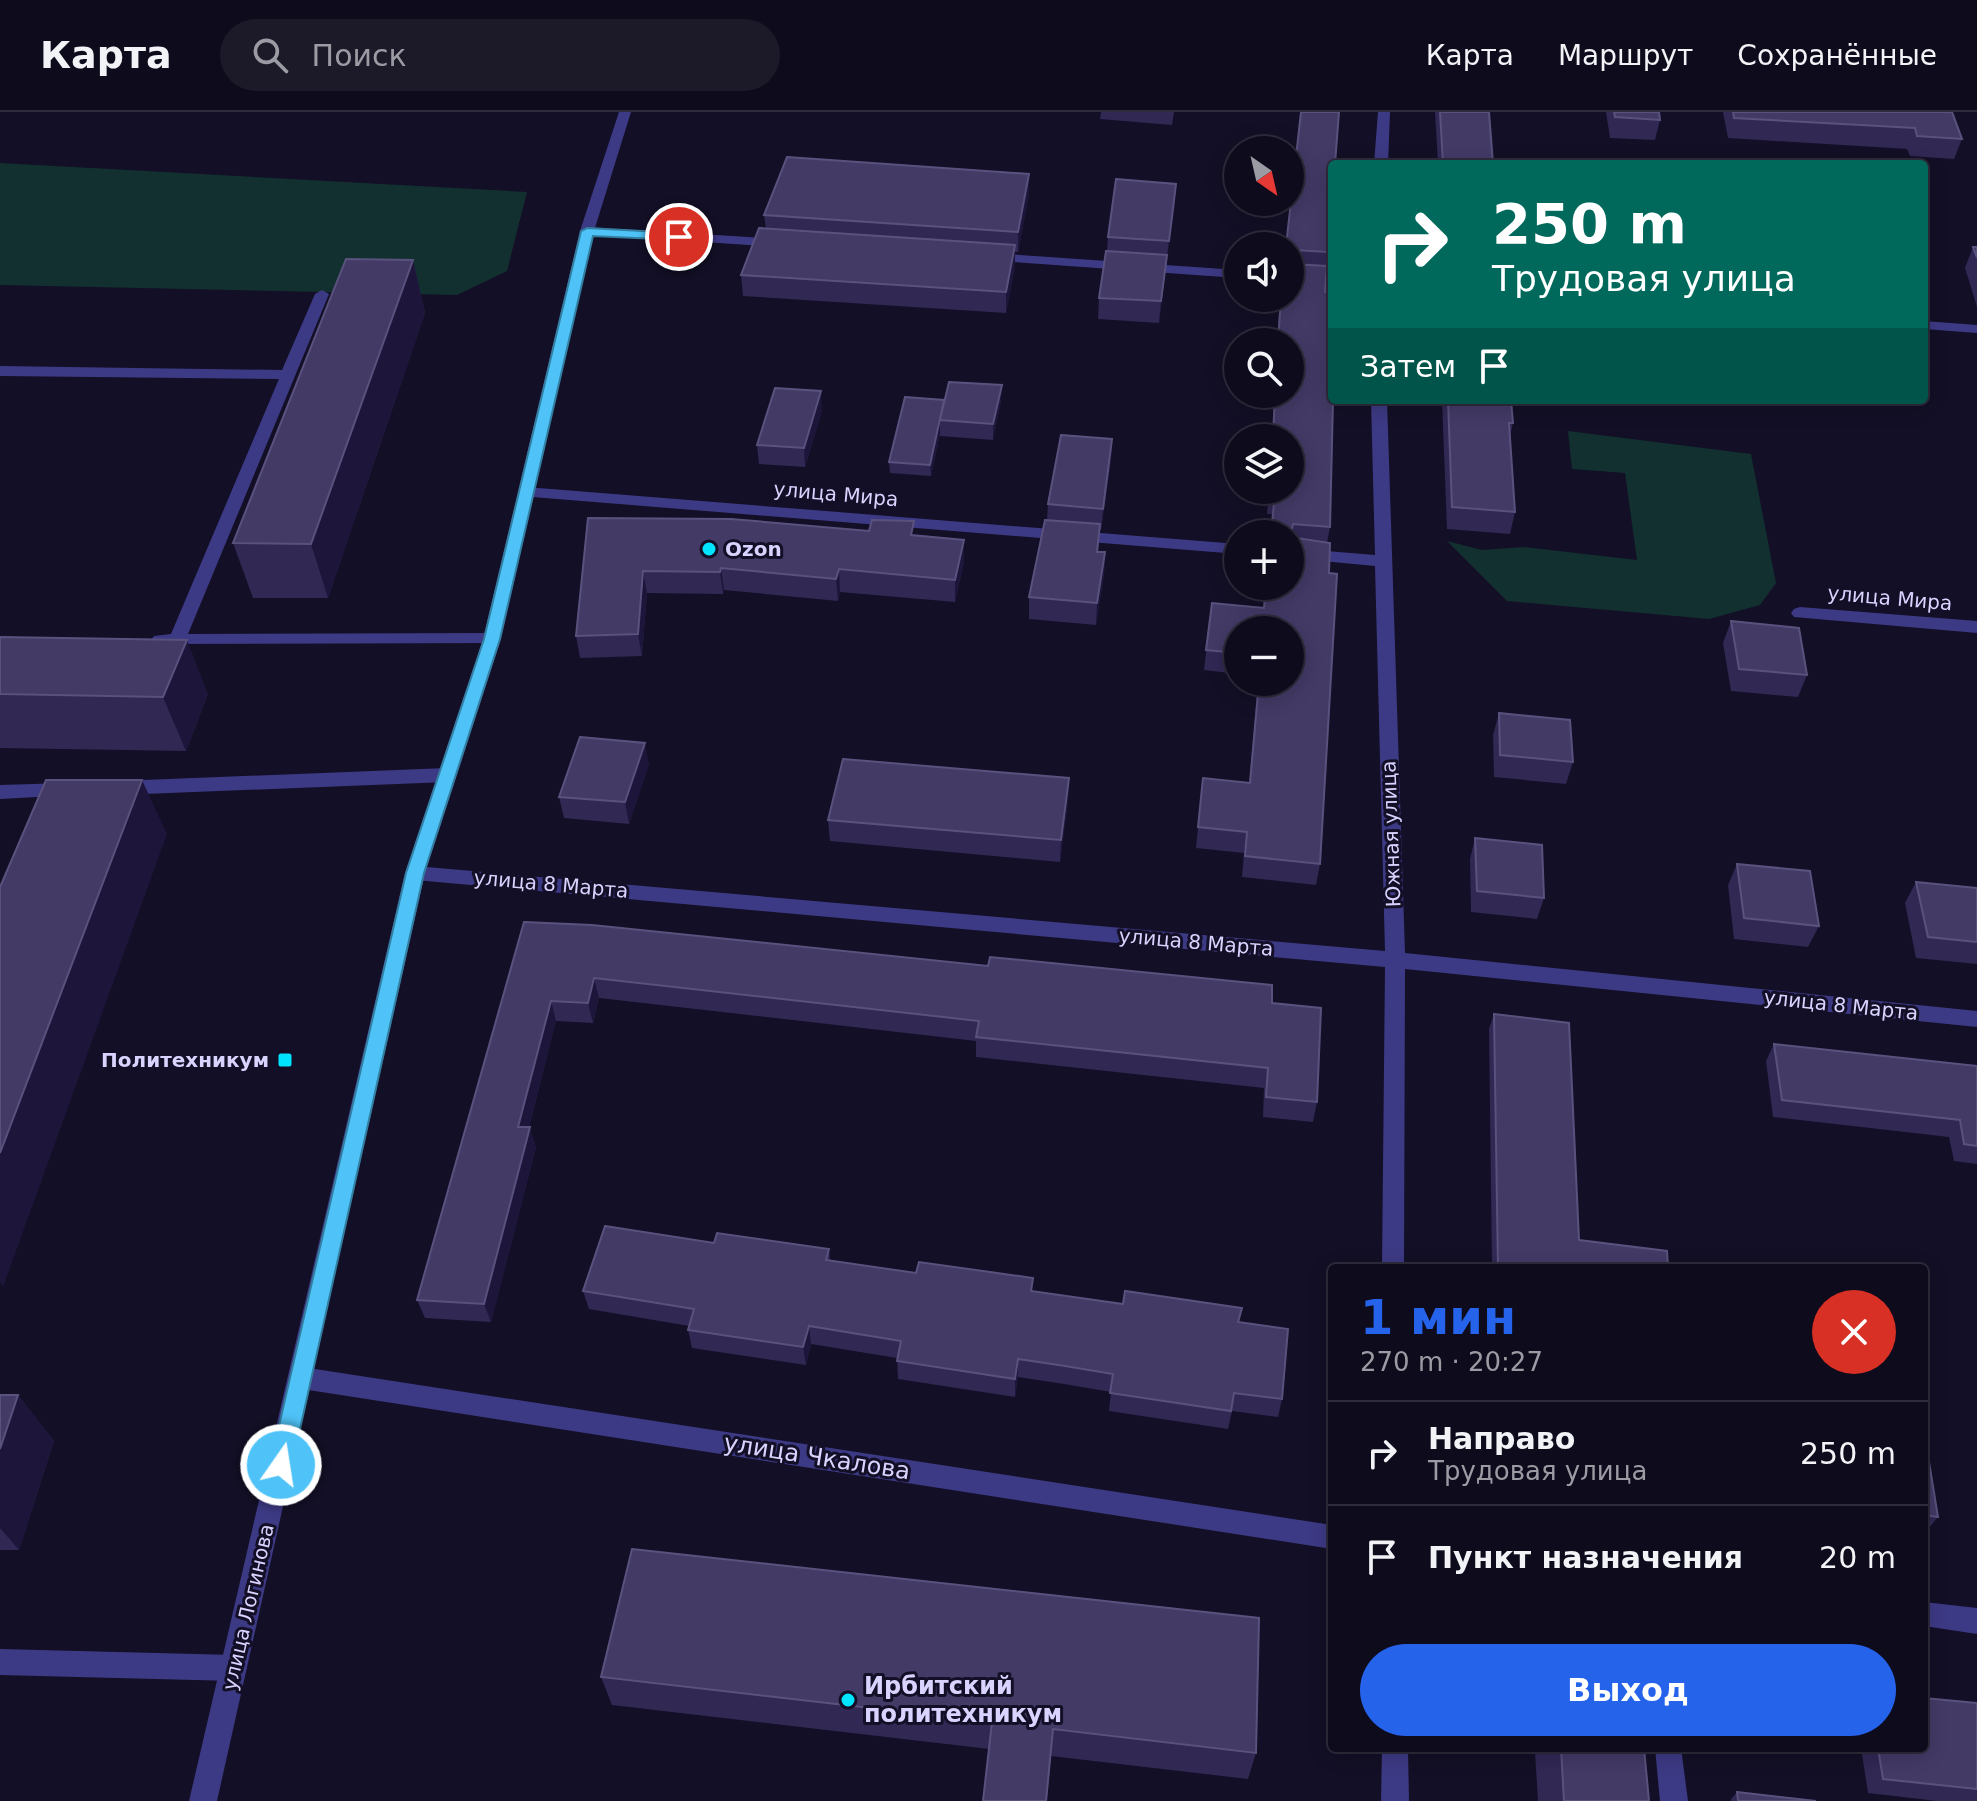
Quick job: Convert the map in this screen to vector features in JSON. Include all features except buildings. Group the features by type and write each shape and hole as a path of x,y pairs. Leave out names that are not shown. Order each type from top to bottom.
{"street":[{"name":"улица Логинова","path":"203,1801 415,873 492,639 587,231 625,112"},
{"path":"1381,160 1384,112"},
{"path":"587,231 791,244"},
{"path":"983,257 1224,273"},
{"path":"1304,278 1328,280"},
{"path":"177,640 322,294"},
{"path":"1928,325 1977,329"},
{"path":"0,371 288,375"},
{"name":"Южная улица","path":"1379,404 1395,960 1393,1264"},
{"name":"улица Мира","path":"526,492 1224,548"},
{"path":"1304,554 1383,561"},
{"name":"улица Мира","path":"1800,613 1977,627"},
{"path":"147,640 492,639"},
{"path":"0,792 447,775"},
{"name":"улица 8 Марта","path":"415,873 1395,960 1977,1019"},
{"name":"улица Чкалова","path":"302,1378 1328,1536"},
{"path":"1928,1615 1977,1621"},
{"path":"0,1662 234,1668"},
{"path":"1395,1752 1395,1801"},
{"path":"1668,1752 1674,1801"}],"green space":[{"path":"0,163 527,192 507,271 457,295 0,285"},
{"path":"1568,431 1751,454 1776,583 1760,605 1709,619 1507,601 1447,541 1482,550 1523,547 1637,560 1625,473 1572,469"}],"place":[{"name":"Ozon","path":"709,549"},
{"name":"Политехникум","path":"285,1060"},
{"name":"Ирбитский политехникум","path":"848,1700"}],"route":[{"path":"281,1465 415,873 492,639 587,231 679,237"}]}
